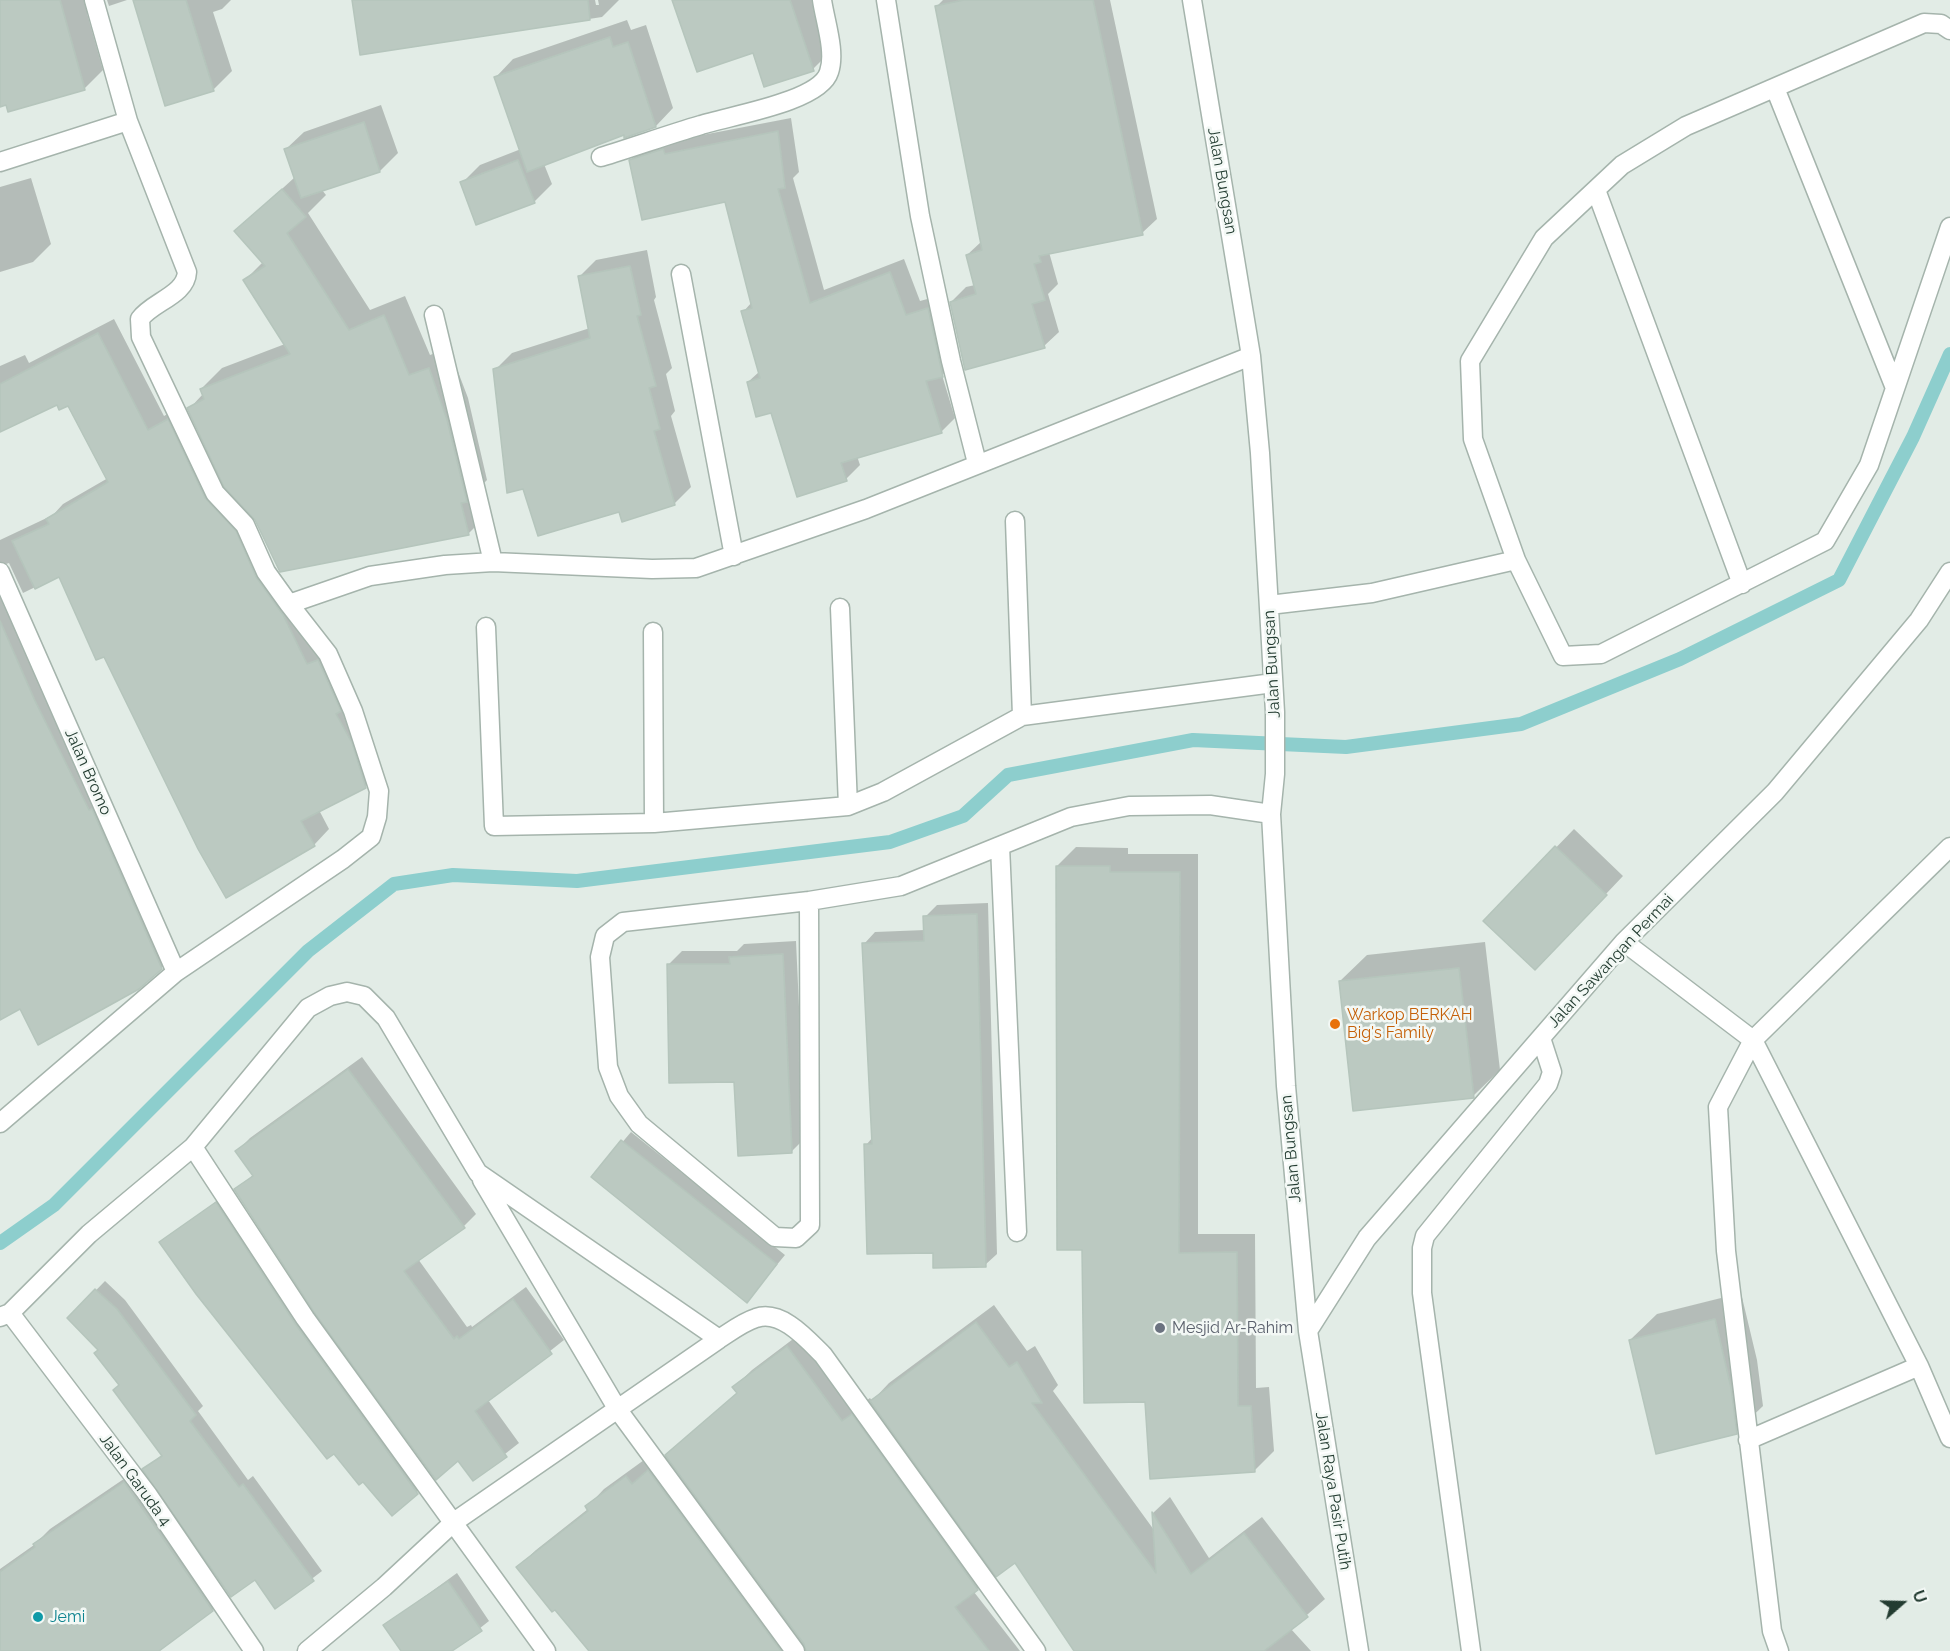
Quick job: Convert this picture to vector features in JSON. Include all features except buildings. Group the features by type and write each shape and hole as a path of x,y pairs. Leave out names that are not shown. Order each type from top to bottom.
{"street":[{"path":"0,1123 176,972 343,859 371,837 379,791 353,711 328,654 266,572 245,525 215,493 141,337 140,319 145,312 183,286 187,272 128,121 94,0"},
{"path":"601,157 704,124 776,105 812,90 825,81 830,72 830,57 822,0"},
{"path":"886,0 920,216 951,361 977,463"},
{"name":"Jalan Bungsan","path":"1192,0 1251,356 1275,712 1275,774 1270,814 1286,1086 1308,1331"},
{"path":"1950,30 1941,24 1924,23 1686,126 1622,165 1544,238 1470,361 1473,439 1516,560 1563,656 1601,654 1825,542 1869,465 1950,227"},
{"path":"1774,88 1895,388"},
{"path":"0,162 128,121"},
{"path":"1596,190 1742,584"},
{"path":"681,274 734,556"},
{"path":"434,315 493,562"},
{"path":"289,604 370,576 445,565 493,562 652,569 696,568 866,508 1251,356"},
{"path":"1016,521 1022,716"},
{"path":"1269,605 1372,593 1516,560"},
{"name":"Jalan Bromo","path":"0,572 176,972"},
{"name":"Jalan Sawangan Permai","path":"1308,1331 1367,1238 1624,942 1775,792 1919,620 1950,572"},
{"path":"840,608 848,806"},
{"path":"486,627 494,826 654,823 848,806 883,792 1022,716 1273,683"},
{"path":"653,632 654,823"},
{"path":"809,901 810,1225 796,1238 775,1237 639,1124 619,1096 608,1067 600,957 605,936 623,922 809,901 901,886 960,860 1071,817 1129,806 1210,805 1270,814"},
{"path":"1000,846 1017,1232"},
{"path":"1779,1651 1773,1631 1726,1251 1718,1107 1753,1040 1950,848"},
{"path":"1624,942 1753,1040 1919,1366 1950,1438"},
{"path":"5,1315 89,1234 193,1146 309,1008 330,996 347,992 364,996 386,1018 618,1410 795,1651"},
{"path":"1471,1651 1422,1293 1422,1248 1425,1236 1548,1084 1552,1072 1541,1038"},
{"path":"193,1146 305,1318 546,1651"},
{"path":"478,1173 718,1339"},
{"name":"Jalan Garuda 4","path":"5,1315 148,1495 254,1651"},
{"path":"307,1651 384,1587 454,1522 718,1339 757,1317 775,1319 795,1328 823,1355 1036,1651"},
{"name":"Jalan Raya Pasir Putih","path":"1308,1331 1359,1651"},
{"path":"1748,1440 1919,1366"}],"waterway":[{"path":"0,1243 54,1205 308,951 394,884 453,875 577,881 890,842 963,816 1008,775 1193,740 1346,747 1521,724 1680,659 1839,580 1913,437 1950,354"}],"place":[{"name":"Warkop BERKAH Big's Family","path":"1335,1024"},
{"name":"Mesjid Ar-Rahim","path":"1160,1328"},
{"name":"Jemi","path":"38,1617"}]}
